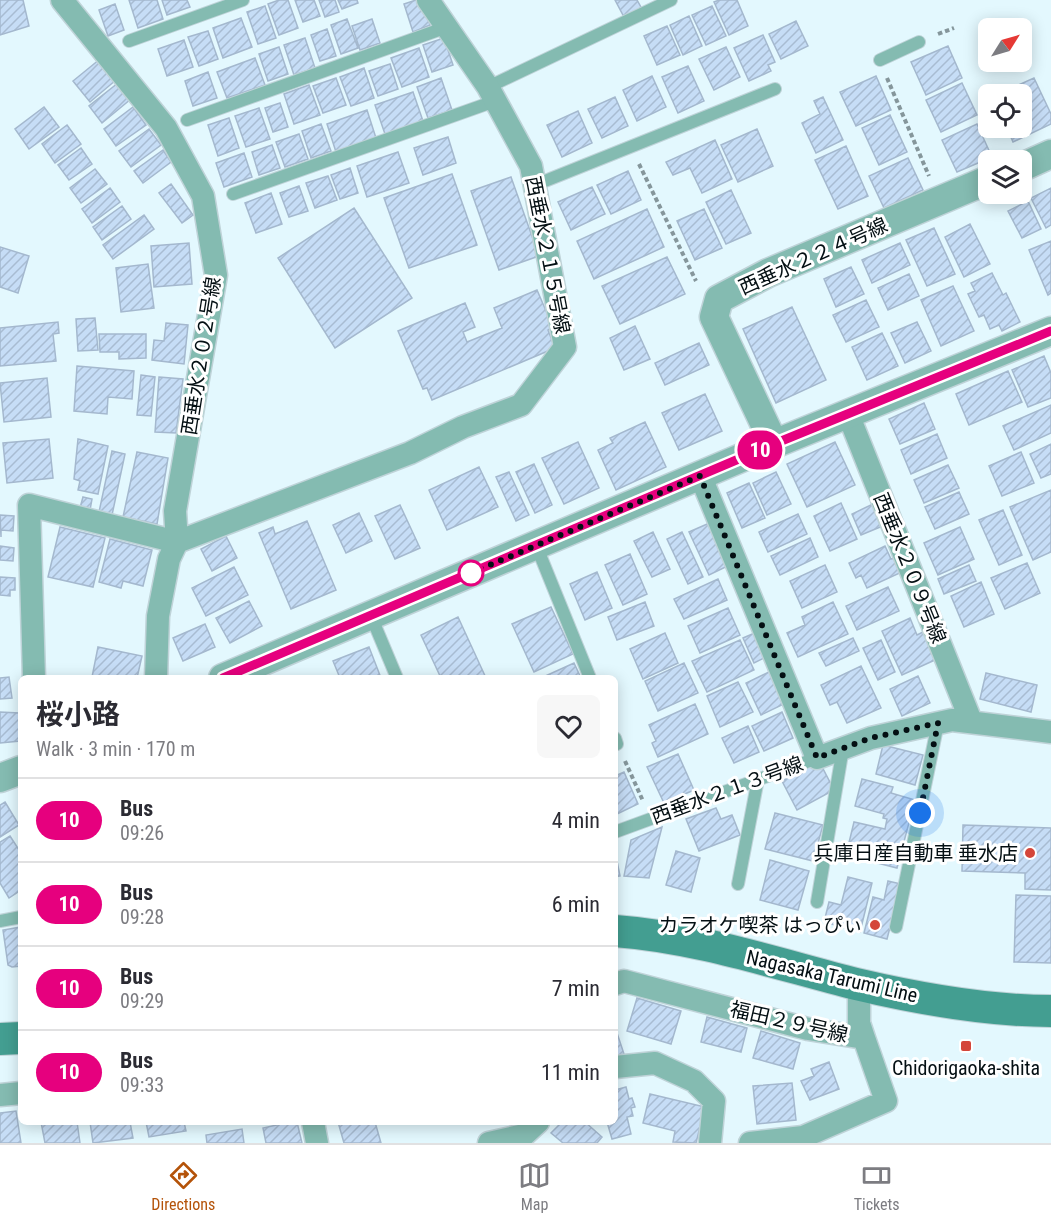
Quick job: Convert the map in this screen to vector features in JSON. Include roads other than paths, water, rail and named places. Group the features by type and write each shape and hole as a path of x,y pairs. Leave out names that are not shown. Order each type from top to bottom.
{"main road":[{"name":"Nagasaka Tarumi Line","path":"618,931 658,936 758,958 859,984 965,1006 1051,1011"},
{"path":"0,1039 18,1038"}],"street":[{"name":"西垂水２０２号線","path":"62,0 166,128 203,196 216,275 175,511 177,542"},
{"name":"西垂水２１５号線","path":"177,542 410,453 463,428 521,405 565,347 531,166 491,94 428,0"},
{"path":"1032,162 1051,154"},
{"name":"西垂水２２４号線","path":"774,444 714,317 719,299 768,273 978,184"},
{"path":"230,675 774,444 1049,336"},
{"name":"西垂水２０９号線","path":"848,414 972,722"},
{"path":"700,476 817,758"},
{"path":"34,675 29,506 177,542 169,559 158,616 156,675"},
{"name":"西垂水２１３号線","path":"817,758 871,738 952,720 1051,732"},
{"path":"0,778 18,771"},
{"name":"福田２９号線","path":"618,983 624,981 808,1029 864,1038 886,1101 803,1137 750,1143"},
{"path":"859,984 859,1023 864,1038"},
{"path":"618,1067 655,1063 694,1081 714,1101 710,1143"},
{"path":"0,1095 18,1093"},
{"path":"314,1125 317,1143"},
{"path":"489,1143 524,1135 535,1125"}],"lane":[{"path":"129,41 243,0"},
{"path":"233,194 491,94 671,0"},
{"path":"188,120 447,27"},
{"path":"880,60 919,42"},
{"path":"535,185 775,89"},
{"path":"536,545 589,675"},
{"path":"370,616 396,675"},
{"path":"896,927 938,723"},
{"path":"817,902 843,748"},
{"name":"西垂水２１３号線","path":"618,831 817,758"},
{"path":"738,884 758,779"},
{"path":"0,921 18,918"}],"place":[{"name":"兵庫日産自動車 垂水店","path":"1030,853"},
{"name":"カラオケ喫茶 はっぴぃ","path":"875,925"},
{"name":"Chidorigaoka-shita","path":"966,1046"}]}
